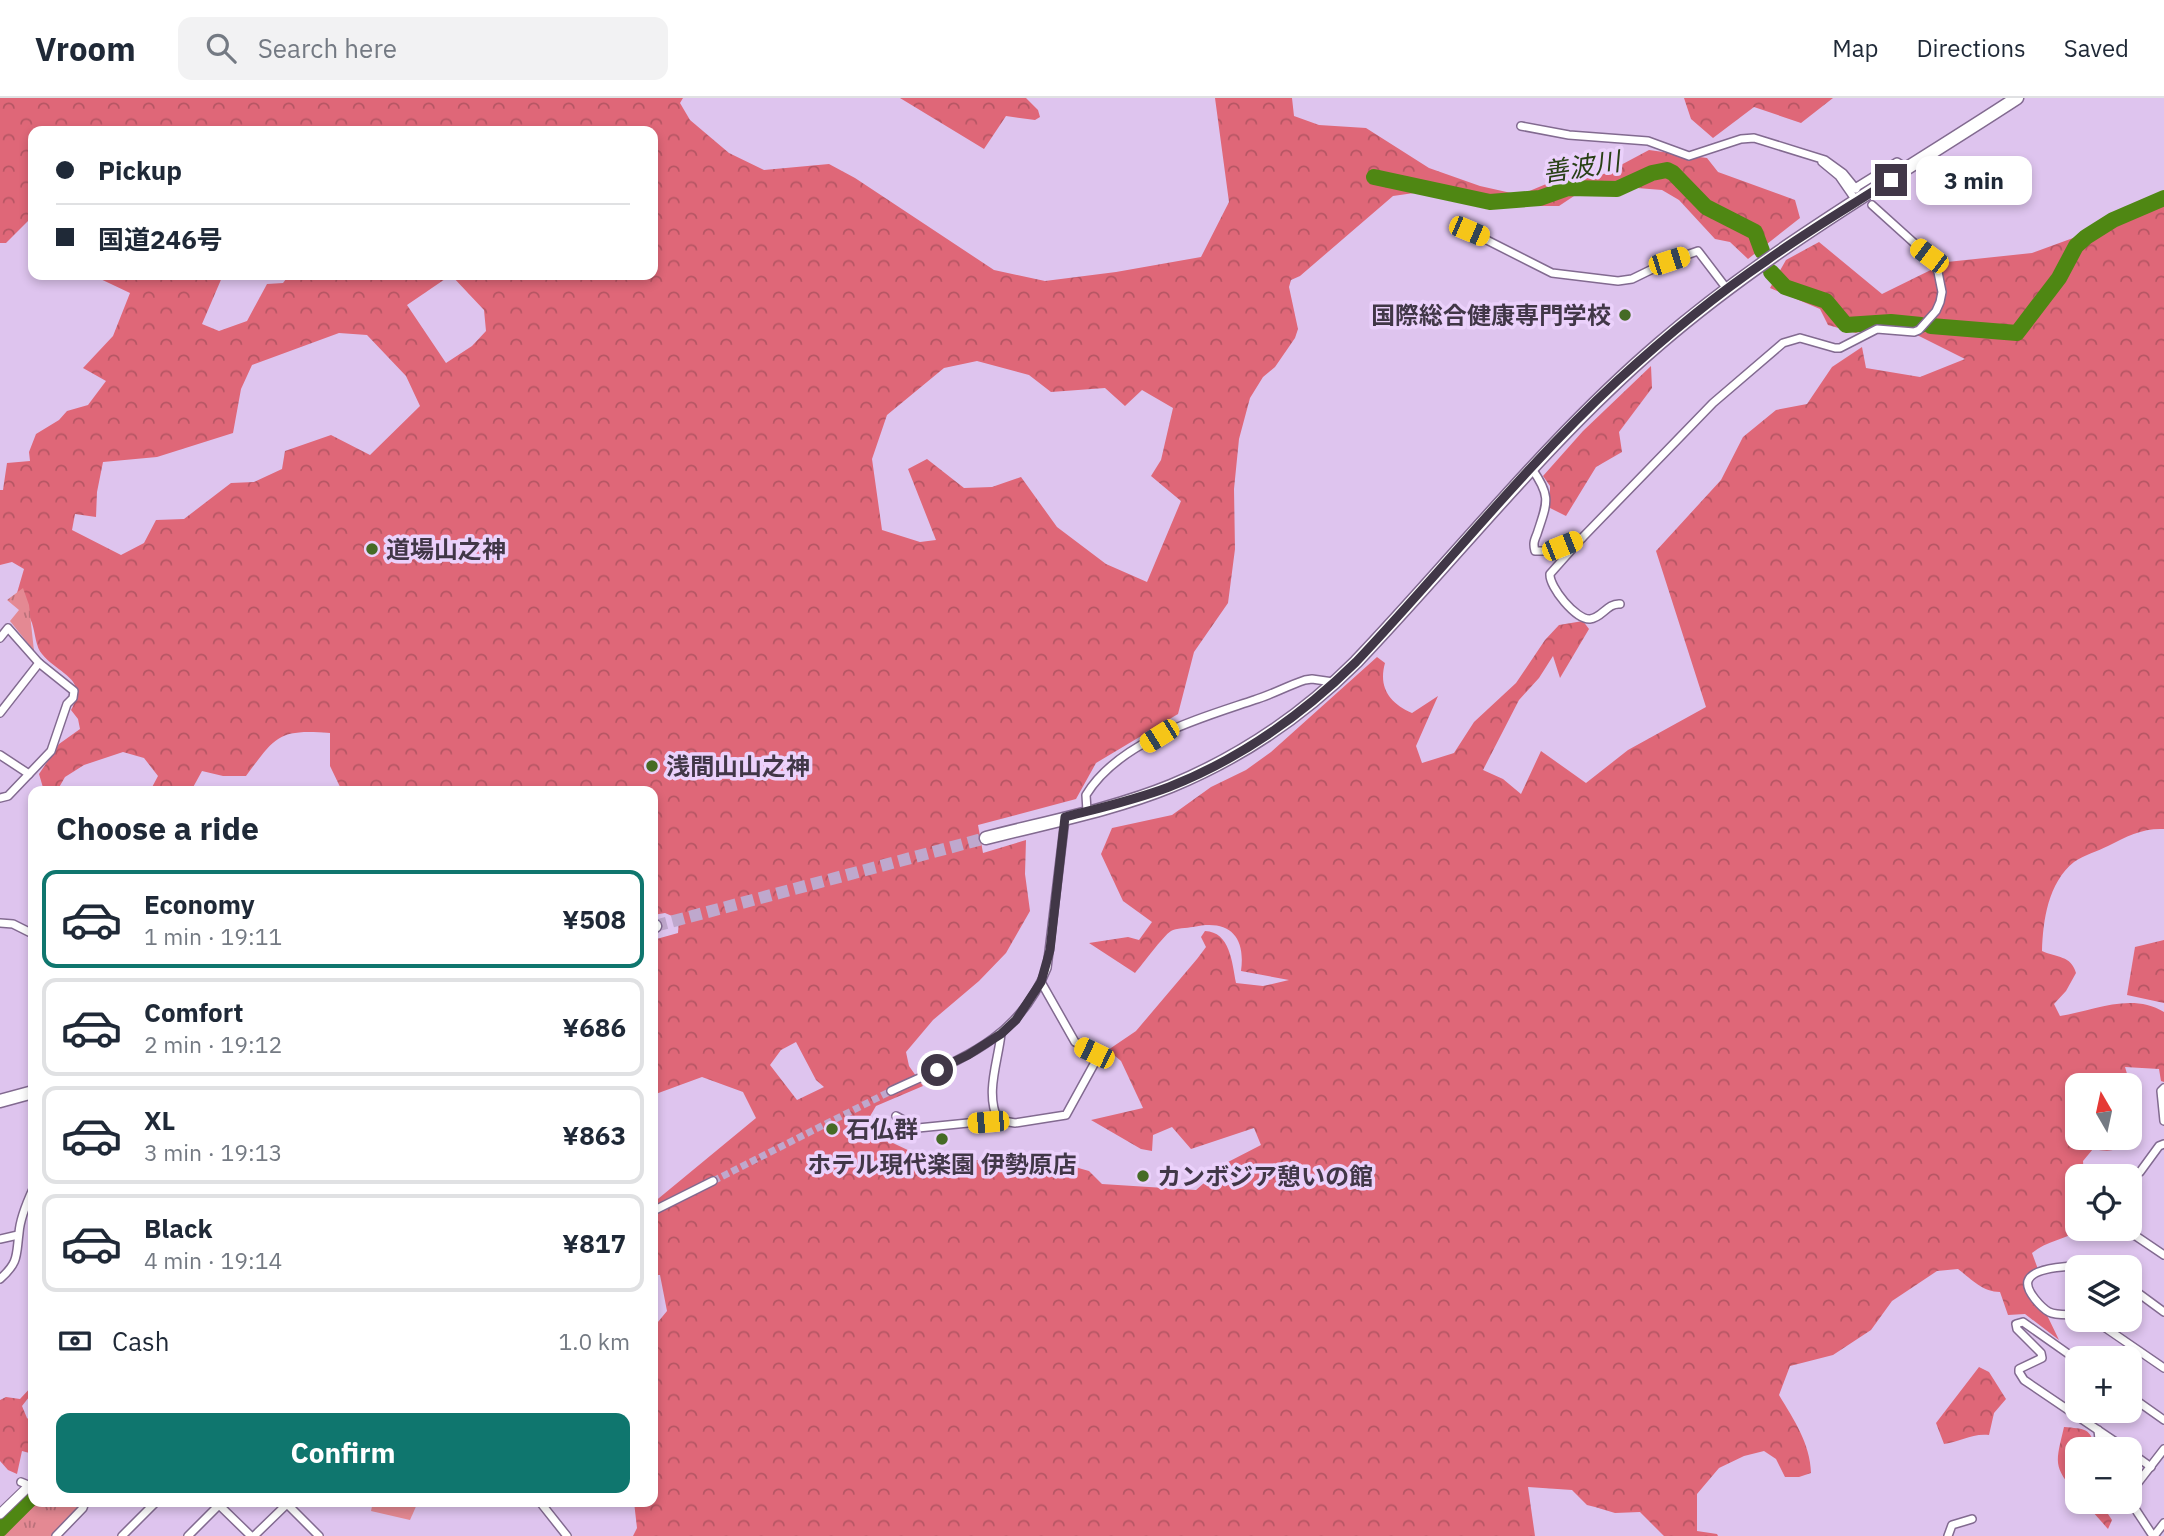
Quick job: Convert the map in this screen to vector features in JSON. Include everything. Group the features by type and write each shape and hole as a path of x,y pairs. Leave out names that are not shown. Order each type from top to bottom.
{"highway":[{"path":"986,838 1169,787 1241,752 1288,721 1335,683 1532,469 1615,383 1675,330 1856,193 1908,169 2017,98"},
{"path":"0,1101 28,1093"}],"street":[{"path":"1521,126 1569,135 1648,141 1689,156 1741,139 1754,138 1833,164 1856,193"},
{"path":"1818,159 1856,193"},
{"path":"1620,604 1613,604 1594,618 1587,619 1578,615 1553,587 1550,574 1713,403 1783,343 1800,338 1840,348 1877,329 1914,332 1927,323 1936,311 1941,297 1936,265 1872,205"},
{"path":"1469,231 1552,273 1618,281 1632,279 1669,261 1699,251 1727,289"},
{"path":"1532,469 1546,493 1545,509 1533,544 1535,551 1546,551 1582,538"},
{"path":"0,638 8,628 39,663 74,691 74,698 67,704 51,751 8,796 0,798"},
{"path":"0,713 39,663"},
{"path":"1087,811 1086,795 1117,761 1159,736 1305,680 1312,678 1335,683"},
{"path":"0,755 29,774"},
{"path":"891,1091 968,1055 1001,1034 1016,1020 1041,982 1050,950 1065,817"},
{"path":"0,923 13,924 28,932"},
{"path":"896,1116 918,1128 998,1120 1015,1123 1066,1115 1099,1055 1075,1042 1041,982"},
{"path":"998,1120 993,1107 992,1091 1001,1034"},
{"path":"2164,1088 2161,1091 2164,1121"},
{"path":"2142,1169 2159,1146 2164,1144"},
{"path":"658,1208 713,1181"},
{"path":"0,1279 11,1269 19,1249 18,1235 28,1204"},
{"path":"0,1239 18,1235"},
{"path":"2142,1240 2164,1255"},
{"path":"2065,1266 2034,1275 2027,1285 2048,1311 2065,1313"},
{"path":"2142,1296 2164,1312"},
{"path":"2065,1352 2023,1322 2016,1324 2017,1329 2041,1353 2042,1358 2019,1369 2019,1372 2024,1380 2065,1408"},
{"path":"2112,1332 2164,1368"},
{"path":"2142,1404 2164,1420"},
{"path":"2088,1423 2108,1437"},
{"path":"2098,1430 2099,1437"},
{"path":"2142,1478 2164,1449"},
{"path":"2142,1460 2151,1466"},
{"path":"0,1514 28,1485"},
{"path":"56,1536 83,1507"},
{"path":"122,1536 151,1507"},
{"path":"188,1536 214,1507"},
{"path":"222,1507 253,1536 284,1507"},
{"path":"290,1507 319,1536"},
{"path":"544,1507 567,1536"},
{"path":"2139,1514 2153,1536 2164,1523"},
{"path":"1948,1536 1952,1525 1972,1519"}],"green space":[{"path":"0,98 683,98 680,103 690,120 729,153 764,170 829,164 855,178 994,270 1045,281 1201,257 1229,202 1215,98 1292,98 1294,116 1319,125 1366,128 1429,168 1480,186 1520,195 1551,182 1565,170 1604,174 1649,150 1707,158 1718,172 1795,200 1800,218 1748,259 1730,242 1715,239 1679,200 1662,190 1637,188 1607,194 1574,196 1559,206 1524,206 1421,192 1393,196 1300,276 1291,280 1289,287 1298,329 1275,367 1263,377 1250,398 1239,439 1234,489 1235,549 1228,603 1194,652 1178,714 1096,763 1076,799 978,825 983,853 1026,840 1025,874 1030,911 1006,953 979,981 933,1020 906,1052 909,1066 923,1086 876,1106 869,1118 878,1136 929,1160 1008,1160 1036,1156 1089,1171 1102,1184 1196,1190 1228,1162 1261,1145 1254,1128 1191,1149 1172,1127 1153,1135 1152,1151 1141,1149 1091,1120 1143,1108 1121,1061 1108,1050 1136,1031 1197,959 1206,947 1201,937 1205,931 1213,933 1225,942 1236,983 1263,986 1289,980 1241,971 1241,948 1237,939 1232,932 1216,925 1171,931 1135,973 1089,943 1128,937 1139,940 1152,922 1123,901 1101,854 1112,828 1172,815 1211,787 1246,770 1271,752 1377,657 1385,663 1383,680 1388,694 1404,709 1412,713 1438,696 1416,746 1422,763 1454,753 1474,722 1516,683 1545,640 1559,625 1583,621 1589,629 1560,678 1553,656 1539,678 1519,700 1483,770 1503,779 1521,794 1541,751 1586,783 1628,750 1706,707 1656,551 1721,480 1743,437 1776,410 1807,404 1832,367 1862,347 1866,368 1920,377 1965,359 1885,319 1856,333 1828,325 1820,309 1770,288 1786,260 1819,242 1882,294 1947,262 2032,253 2084,234 2164,194 2164,829 2142,831 2129,836 2074,862 2065,871 2058,880 2049,903 2042,951 2067,960 2076,973 2066,991 2054,1004 2060,1016 2125,1003 2151,1006 2164,1012 2164,1082 2161,1081 2159,1069 2125,1067 2127,1073 2065,1073 2065,1150 2092,1150 2083,1164 2065,1164 2065,1237 2032,1253 2039,1272 2028,1284 2059,1340 2025,1314 2008,1315 2000,1292 1983,1287 1958,1269 1937,1271 1892,1301 1871,1330 1833,1355 1790,1366 1779,1395 1804,1442 1811,1473 1799,1477 1785,1477 1776,1459 1764,1451 1744,1456 1719,1468 1697,1494 1697,1531 1718,1536 1664,1536 1640,1512 1615,1513 1587,1505 1572,1490 1528,1487 1535,1536 633,1536 637,1528 635,1507 658,1507 658,1322 667,1311 658,1275 658,1199 756,1118 743,1092 702,1077 658,1093 658,939 678,933 679,919 665,913 658,914 658,786 340,786 330,766 330,733 299,732 288,734 272,744 246,776 223,776 202,771 194,786 153,786 158,776 144,758 123,752 84,765 65,777 60,786 43,786 39,774 59,744 80,729 78,719 71,710 76,691 70,678 38,648 32,623 17,593 24,569 12,562 0,565 0,490 3,490 7,463 30,461 29,452 36,434 59,420 67,411 88,405 106,381 83,368 113,336 130,293 103,280 221,280 202,324 219,331 247,321 267,284 283,283 285,280 444,280 407,305 446,363 472,346 486,331 484,310 456,280 658,280 658,126 28,126 28,221 6,243 0,243","holes":["339,333 367,335 406,376 420,406 370,455 331,435 285,451 282,469 254,482 231,483 184,519 156,520 144,543 121,555 72,530 75,514 96,517 97,492 103,462 157,457 233,433 241,389 252,365","977,361 1029,375 1051,392 1105,388 1125,406 1142,390 1173,408 1161,460 1151,476 1181,501 1147,582 1106,564 1057,527 1021,477 992,487 964,488 927,459 908,469 936,540 920,542 882,530 872,459 887,415 944,368","796,1042 816,1080 824,1087 797,1100 770,1065 781,1050"]},
{"path":"900,98 1026,98 1038,110 1040,117 1035,120 1006,116 984,149"},
{"path":"1684,98 1833,98 1801,123 1754,107 1713,138 1691,119"},
{"path":"1651,366 1652,388 1619,432 1622,452 1596,467 1566,516 1550,508 1550,486 1543,476 1583,431"},
{"path":"23,588 29,605 34,651 10,621 19,610 7,600"},
{"path":"2164,940 2164,1003 2127,995 2135,947"},
{"path":"1979,1367 1989,1372 2006,1399 1994,1413 1989,1435 1977,1435 1944,1444 1936,1423"},
{"path":"28,1390 28,1398 22,1406 28,1419 28,1453 22,1451 17,1474 8,1470 0,1461 0,1400 6,1397 20,1399"},
{"path":"2064,1427 2085,1430 2091,1437 2065,1437 2065,1479 2058,1463"},
{"path":"28,1506 81,1507 52,1536 0,1536"},
{"path":"372,1507 416,1507 410,1520 371,1511"},
{"path":"2095,1514 2108,1514 2112,1520 2108,1529"}],"waterway":[{"name":"善波川","path":"1374,177 1490,202 1540,198 1568,188 1617,189 1652,173 1667,170 1706,207 1755,232 1762,251"},
{"name":"善波川","path":"1931,326 2017,333 2059,278 2076,246 2113,220 2164,198"},
{"name":"善波川","path":"1771,272 1785,287 1826,301 1846,325 1891,322 1921,325"},
{"path":"0,1529 28,1501"}],"tunnel":[{"path":"658,925 986,838"},
{"path":"713,1181 891,1091"}],"place":[{"name":"国際総合健康専門学校","path":"1625,315"},
{"name":"道場山之神","path":"372,549"},
{"name":"浅間山山之神","path":"652,766"},
{"name":"石仏群","path":"832,1129"},
{"name":"ホテル現代楽園 伊勢原店","path":"942,1139"},
{"name":"カンボジア憩いの館","path":"1143,1176"}],"route":[{"path":"937,1070 968,1055 1001,1034 1016,1020 1041,982 1050,950 1065,817 1169,787 1241,752 1288,721 1356,662 1576,422 1656,346 1695,313 1766,261 1891,180"}]}
